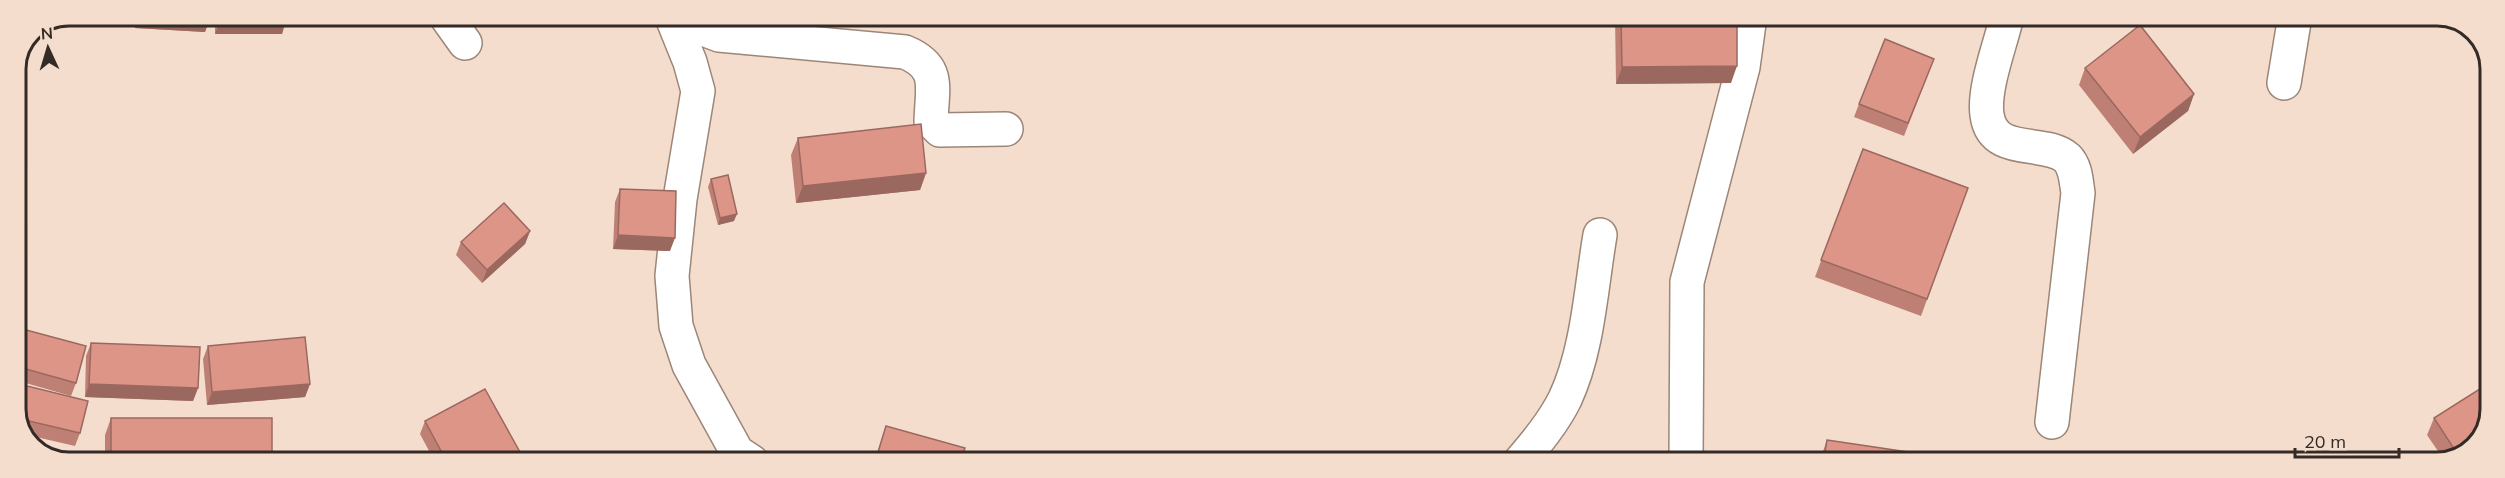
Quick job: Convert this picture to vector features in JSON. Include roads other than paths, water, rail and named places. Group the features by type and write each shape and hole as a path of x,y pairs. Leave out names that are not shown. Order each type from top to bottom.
{"street":[{"path":"453,26 465,44"},
{"path":"675,26 699,91 680,199 673,265 676,326 689,365 737,452"},
{"path":"696,26 719,35 905,52 919,58 928,66 933,79 931,121 940,130 1006,129"},
{"path":"1686,453 1687,282 1740,78 1748,26"},
{"path":"2004,26 1988,92 1987,116 1994,132 2014,145 2048,151 2066,158 2075,172 2078,192 2052,422"},
{"path":"2284,83 2293,26"},
{"path":"1528,453 1542,437 1565,398 1580,352 1600,235"}]}
